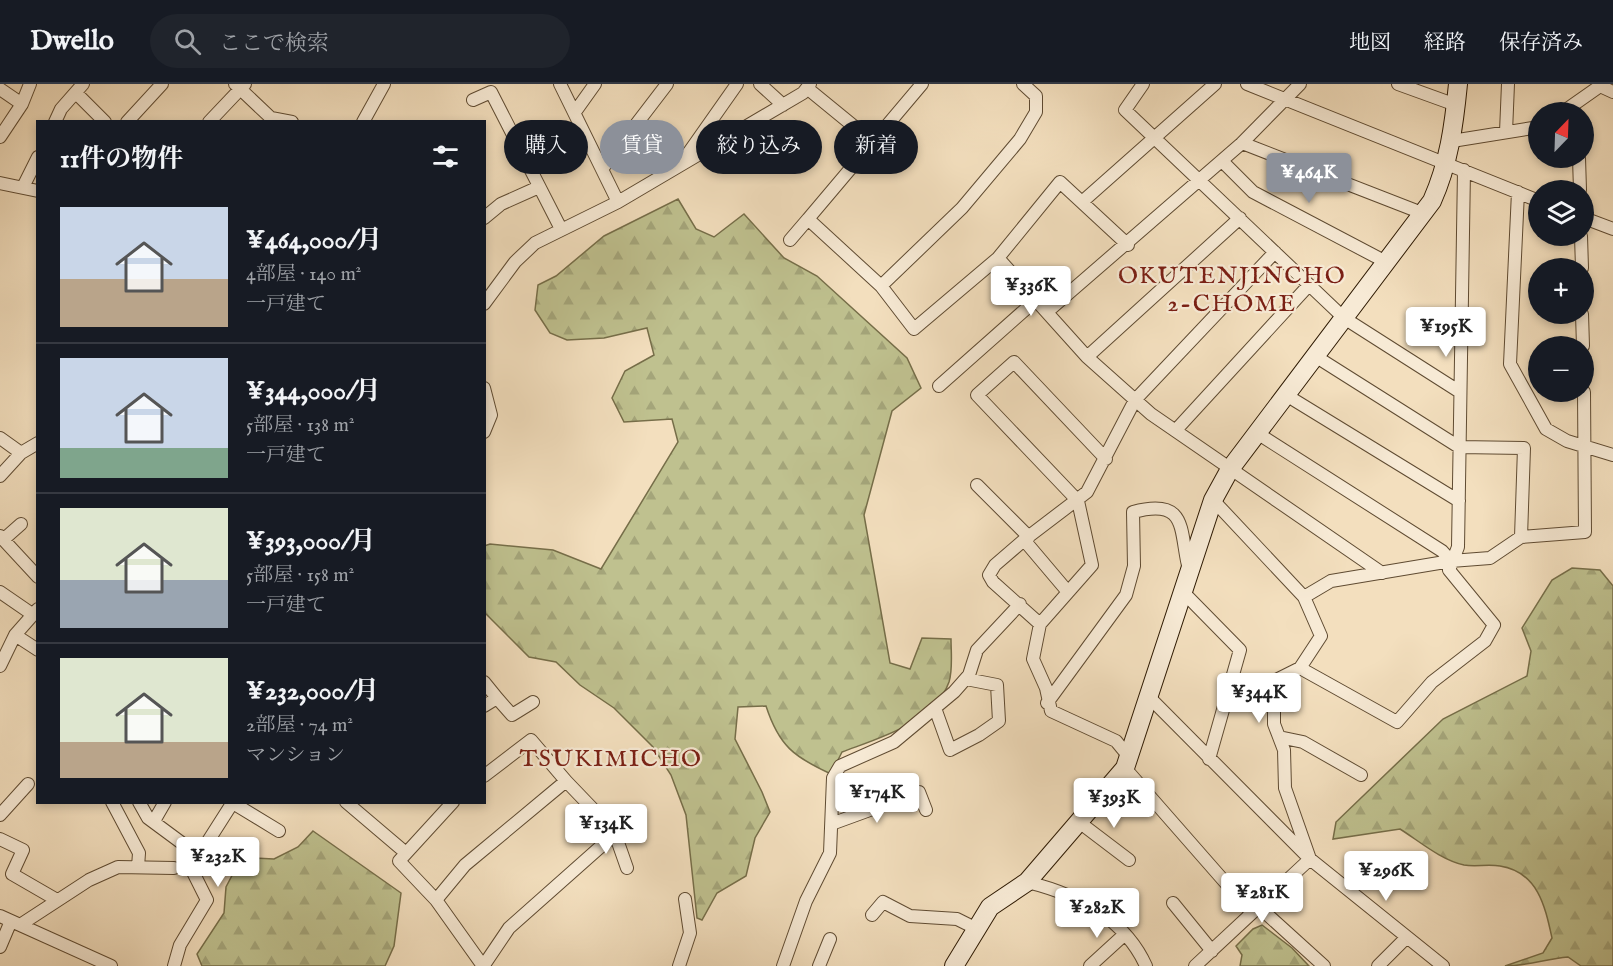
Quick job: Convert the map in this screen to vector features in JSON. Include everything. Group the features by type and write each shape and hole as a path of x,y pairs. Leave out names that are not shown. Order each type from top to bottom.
{"street":[{"path":"0,137 22,104 30,84"},
{"path":"129,120 162,84"},
{"path":"364,120 384,84"},
{"path":"560,84 600,165"},
{"path":"575,112 595,84"},
{"path":"639,120 667,84"},
{"path":"684,160 737,84"},
{"path":"760,84 783,105"},
{"path":"892,120 922,84"},
{"path":"881,286 962,208 1020,139 1036,112 1036,96 1023,84"},
{"path":"1143,84 1125,110 1344,318 1460,392"},
{"path":"1082,202 1215,84"},
{"path":"1247,84 1528,196"},
{"path":"1047,312 1200,181 1242,143 1300,84"},
{"path":"1398,84 1456,105"},
{"path":"954,966 990,907 1027,882 1128,763 1213,500 1230,469 1432,201 1447,162 1452,141 1458,84"},
{"path":"1506,132 1508,84"},
{"path":"211,120 240,86 271,118 281,120"},
{"path":"684,165 783,105 809,86 848,120"},
{"path":"1584,102 1600,86 1613,92"},
{"path":"56,120 61,109 80,88 104,120"},
{"path":"0,89 22,104"},
{"path":"473,100 491,92 561,229"},
{"path":"1452,141 1528,128"},
{"path":"1242,143 1422,213"},
{"path":"23,187 36,161"},
{"path":"1222,161 1253,192 1386,262"},
{"path":"1300,668 1397,722 1431,682 1485,641 1494,625 1449,570 1458,547 1464,170"},
{"path":"604,174 618,202"},
{"path":"486,301 522,255 535,243 669,174"},
{"path":"790,240 846,174"},
{"path":"808,219 881,286 914,329 998,258 1060,182 1128,245"},
{"path":"0,183 36,190"},
{"path":"486,216 501,204 539,187"},
{"path":"1518,192 1510,364 1546,429 1585,448 1613,455"},
{"path":"1087,357 1240,218"},
{"path":"1594,222 1613,229"},
{"path":"1040,624 993,582 989,575 995,565 1026,538 1087,492 1135,400 1275,252"},
{"path":"998,258 1087,357 1135,400 1230,469 1382,573"},
{"path":"1176,430 1310,285"},
{"path":"939,386 1036,300"},
{"path":"1315,356 1460,447 1524,448 1521,537"},
{"path":"1106,459 1014,362 977,395 1078,501 1092,565 1040,624 1033,659 1046,688 1047,703 1051,711 1116,741 1128,763 1255,910 1324,966"},
{"path":"1286,395 1459,501"},
{"path":"486,396 491,415 486,427"},
{"path":"1304,597 1332,581 1451,561 1490,558 1521,537 1585,532 1584,402"},
{"path":"1257,433 1442,551 1451,561"},
{"path":"0,438 21,453"},
{"path":"0,476 21,453 36,444"},
{"path":"977,485 1026,538 1068,592"},
{"path":"1213,500 1304,597 1321,636 1300,668 1274,681 1274,724 1284,750 1285,788 1310,859"},
{"path":"1047,703 1126,596 1134,566 1133,512 1151,507 1169,512 1181,522 1189,571"},
{"path":"21,524 2,538 36,575"},
{"path":"0,592 35,611 15,635 0,666"},
{"path":"1183,592 1240,650 1209,759"},
{"path":"783,966 806,901 830,853 834,823 833,778 840,766 894,742 935,708 966,679 977,650 1020,604"},
{"path":"15,635 36,649"},
{"path":"935,708 950,750 979,735 999,721 997,685 966,679"},
{"path":"486,684 512,715 533,702"},
{"path":"1149,697 1310,859 1443,966"},
{"path":"486,705 497,698"},
{"path":"1279,737 1303,742 1361,775"},
{"path":"486,774 531,740 614,831 627,868"},
{"path":"436,900 465,865 566,781"},
{"path":"0,815 28,784"},
{"path":"834,823 919,792 926,810"},
{"path":"113,804 139,853 138,867"},
{"path":"140,804 144,813 198,855"},
{"path":"154,821 164,804"},
{"path":"174,966 180,945 207,900 191,868 232,804"},
{"path":"235,804 279,831"},
{"path":"348,804 406,853"},
{"path":"446,804 399,861 436,900 484,966 509,928 607,841 614,831"},
{"path":"1080,822 1129,860"},
{"path":"0,839 23,850 12,874 57,900"},
{"path":"1195,966 1310,859"},
{"path":"0,947 10,921 57,900 107,871 118,867 174,868"},
{"path":"1027,882 1077,898 1099,910 1125,934 1146,966"},
{"path":"679,966 690,933 685,899"},
{"path":"872,915 883,902 910,916 957,919 977,929"},
{"path":"1173,903 1212,951"},
{"path":"10,921 111,966"},
{"path":"1090,966 1125,934"},
{"path":"1378,966 1407,937"},
{"path":"819,966 830,939"}],"green space":[{"path":"678,199 696,229 714,237 744,214 784,258 817,276 907,358 921,388 892,411 864,515 890,663 910,669 922,638 951,639 949,682 942,696 918,718 888,735 842,752 831,774 807,762 790,749 776,731 766,706 738,707 735,739 770,812 755,838 746,876 717,893 702,920 697,918 686,815 671,775 653,747 614,708 580,685 556,662 529,657 486,614 486,545 553,550 601,569 678,442 672,419 624,422 612,398 625,371 654,355 647,328 604,338 567,340 550,333 535,310 538,285 556,276 604,236"},
{"path":"1572,568 1600,570 1613,586 1613,966 1581,966 1568,957 1505,966 1543,953 1552,938 1538,892 1523,875 1500,866 1468,866 1455,863 1400,829 1333,839 1336,822 1443,719 1527,676 1531,651 1522,628 1552,580"},
{"path":"313,831 401,893 394,946 385,966 202,966 197,954 224,913 226,887 237,866 253,858 274,859 298,847"},
{"path":"1262,925 1292,948 1309,966 1240,966 1242,955 1236,946 1253,929"}],"district":[{"name":"OKUTENJINCHO 2-CHOME","path":"1232,289"},
{"name":"TSUKIMICHO","path":"611,758"}]}
